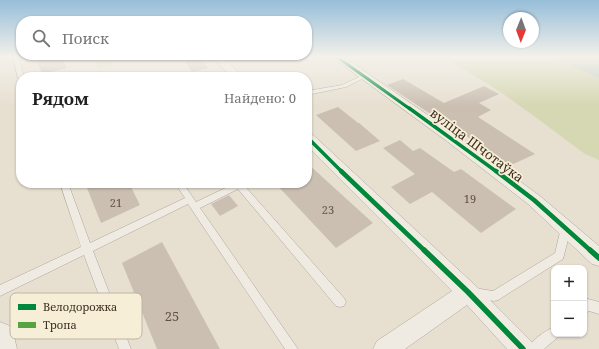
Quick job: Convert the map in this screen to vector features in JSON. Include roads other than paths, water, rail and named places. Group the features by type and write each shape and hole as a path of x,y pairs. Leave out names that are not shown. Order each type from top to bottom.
{"street":[{"name":"вуліца Шчотаўка","path":"361,73 453,138 534,200 599,258"},
{"path":"312,142 468,292 522,349"},
{"path":"385,349 468,292"},
{"path":"0,336 2,349"}],"lane":[{"path":"312,92 344,86 365,76"},
{"path":"66,188 104,293"},
{"path":"182,188 292,349"},
{"path":"0,291 87,249 192,203 231,188"},
{"path":"242,188 340,302"},
{"path":"468,292 494,296 560,256 566,228"},
{"path":"587,306 599,308"},
{"path":"534,349 551,335"},
{"path":"121,339 125,349"}]}
